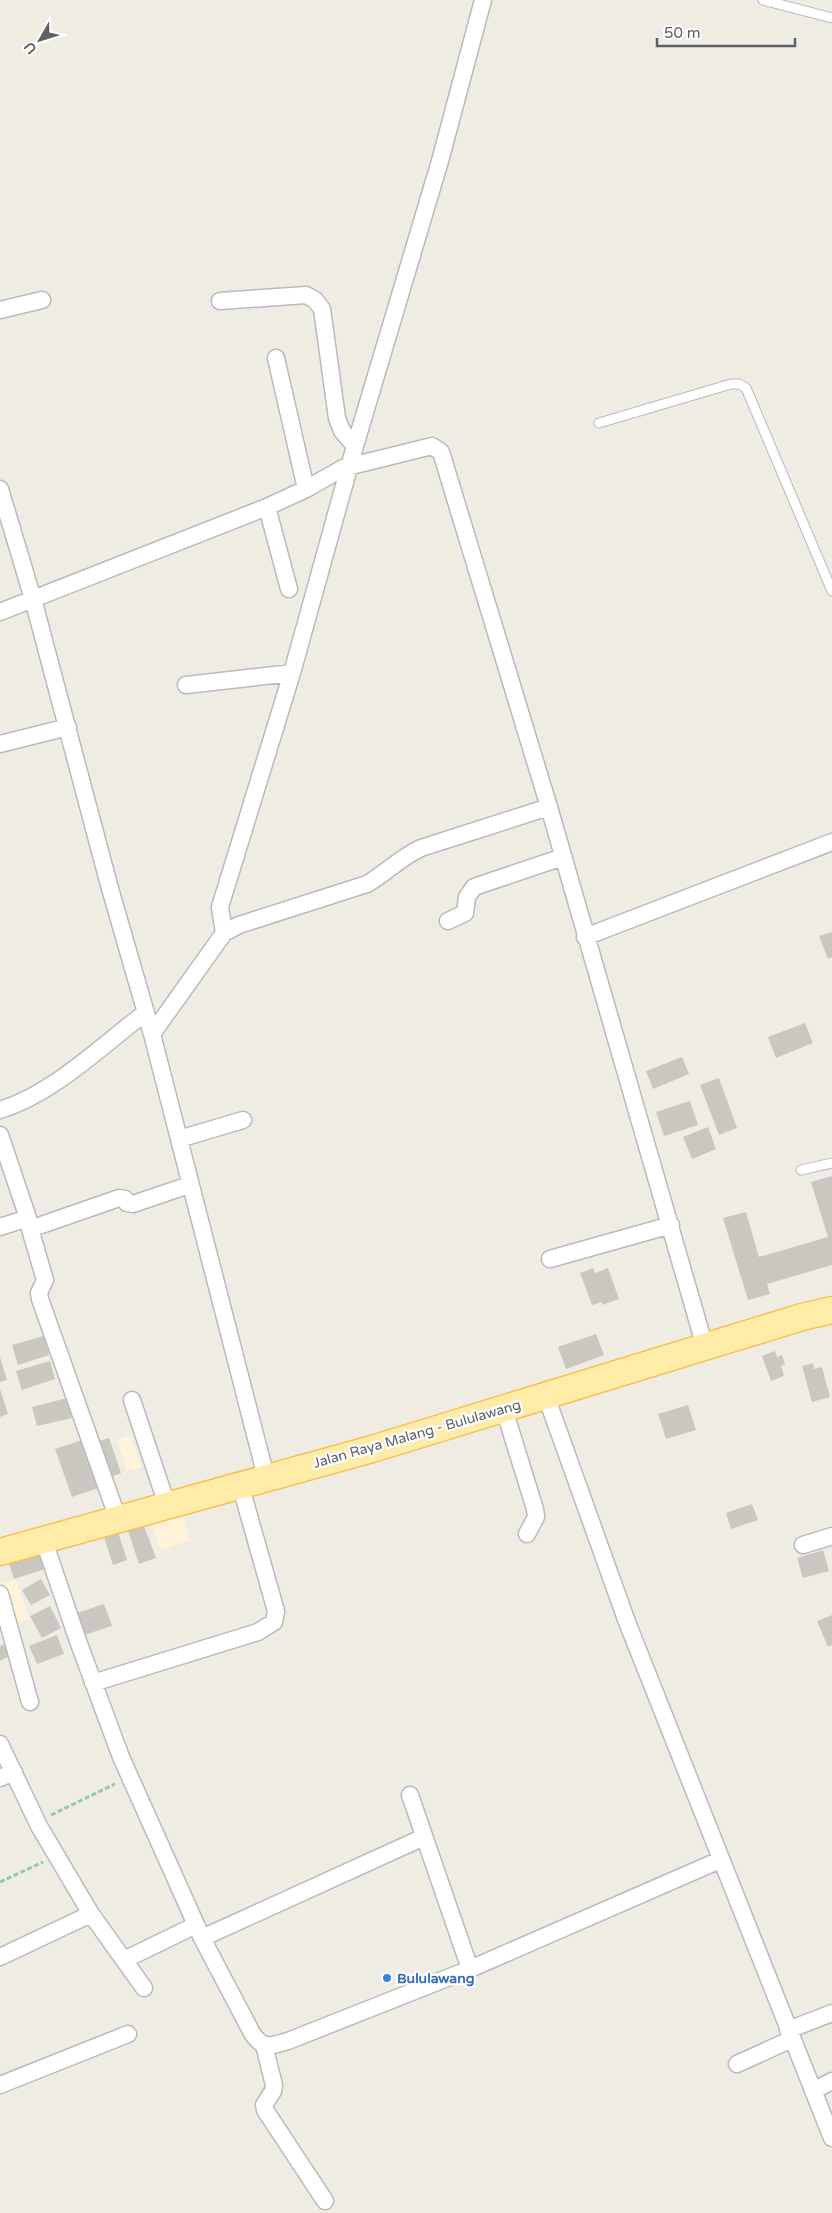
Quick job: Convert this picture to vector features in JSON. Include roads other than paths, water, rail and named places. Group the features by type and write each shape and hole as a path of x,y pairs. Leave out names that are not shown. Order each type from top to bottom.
{"main road":[{"name":"Jalan Raya Malang - Bululawang","path":"0,1552 372,1449 832,1310"}],"street":[{"path":"224,933 220,907 292,673 348,466 440,161 483,0"},
{"path":"220,301 306,295 315,300 322,309 337,418 342,430 355,446"},
{"path":"0,310 42,300"},
{"path":"276,358 306,489"},
{"path":"0,612 267,507 306,489 348,466 432,446 441,452 445,460 548,806 705,1347"},
{"path":"0,489 33,599 152,1034 189,1185 266,1477"},
{"path":"267,507 289,589"},
{"path":"186,685 292,673"},
{"path":"0,744 68,727"},
{"path":"152,1034 224,933 240,925 367,884 383,874 407,854 421,848 548,806"},
{"path":"585,937 832,842"},
{"path":"448,921 465,913 468,897 474,887 563,857"},
{"path":"0,1110 17,1105 52,1085 145,1013"},
{"path":"179,1139 243,1120"},
{"path":"0,1135 29,1223 45,1280 39,1293 40,1299 118,1519"},
{"path":"0,1227 29,1223 120,1198 124,1199 127,1203 133,1204 189,1185"},
{"path":"550,1259 671,1225"},
{"path":"546,1396 627,1622 832,2138"},
{"path":"132,1400 167,1505"},
{"path":"504,1409 535,1509 536,1517 533,1526 527,1534"},
{"path":"94,1683 258,1632 274,1622 276,1612 240,1484"},
{"path":"803,1545 832,1536"},
{"path":"44,1541 94,1683 130,1777 199,1932 252,2033 258,2042 264,2046 274,2084 273,2091 264,2105 265,2110 325,2202"},
{"path":"0,1594 30,1702"},
{"path":"0,1744 7,1775 91,1914 144,1988"},
{"path":"410,1796 470,1969"},
{"path":"124,1960 199,1932 424,1837"},
{"path":"264,2046 288,2041 470,1969 720,1860"},
{"path":"0,1957 91,1914"},
{"path":"737,2064 832,2013"},
{"path":"0,2085 128,2034"},
{"path":"813,2091 832,2081"}],"lane":[{"path":"763,0 832,18"},
{"path":"599,423 731,384 739,384 746,388 832,591"},
{"path":"801,1170 832,1163"}],"place":[{"name":"Bululawang","path":"387,1978"}]}
